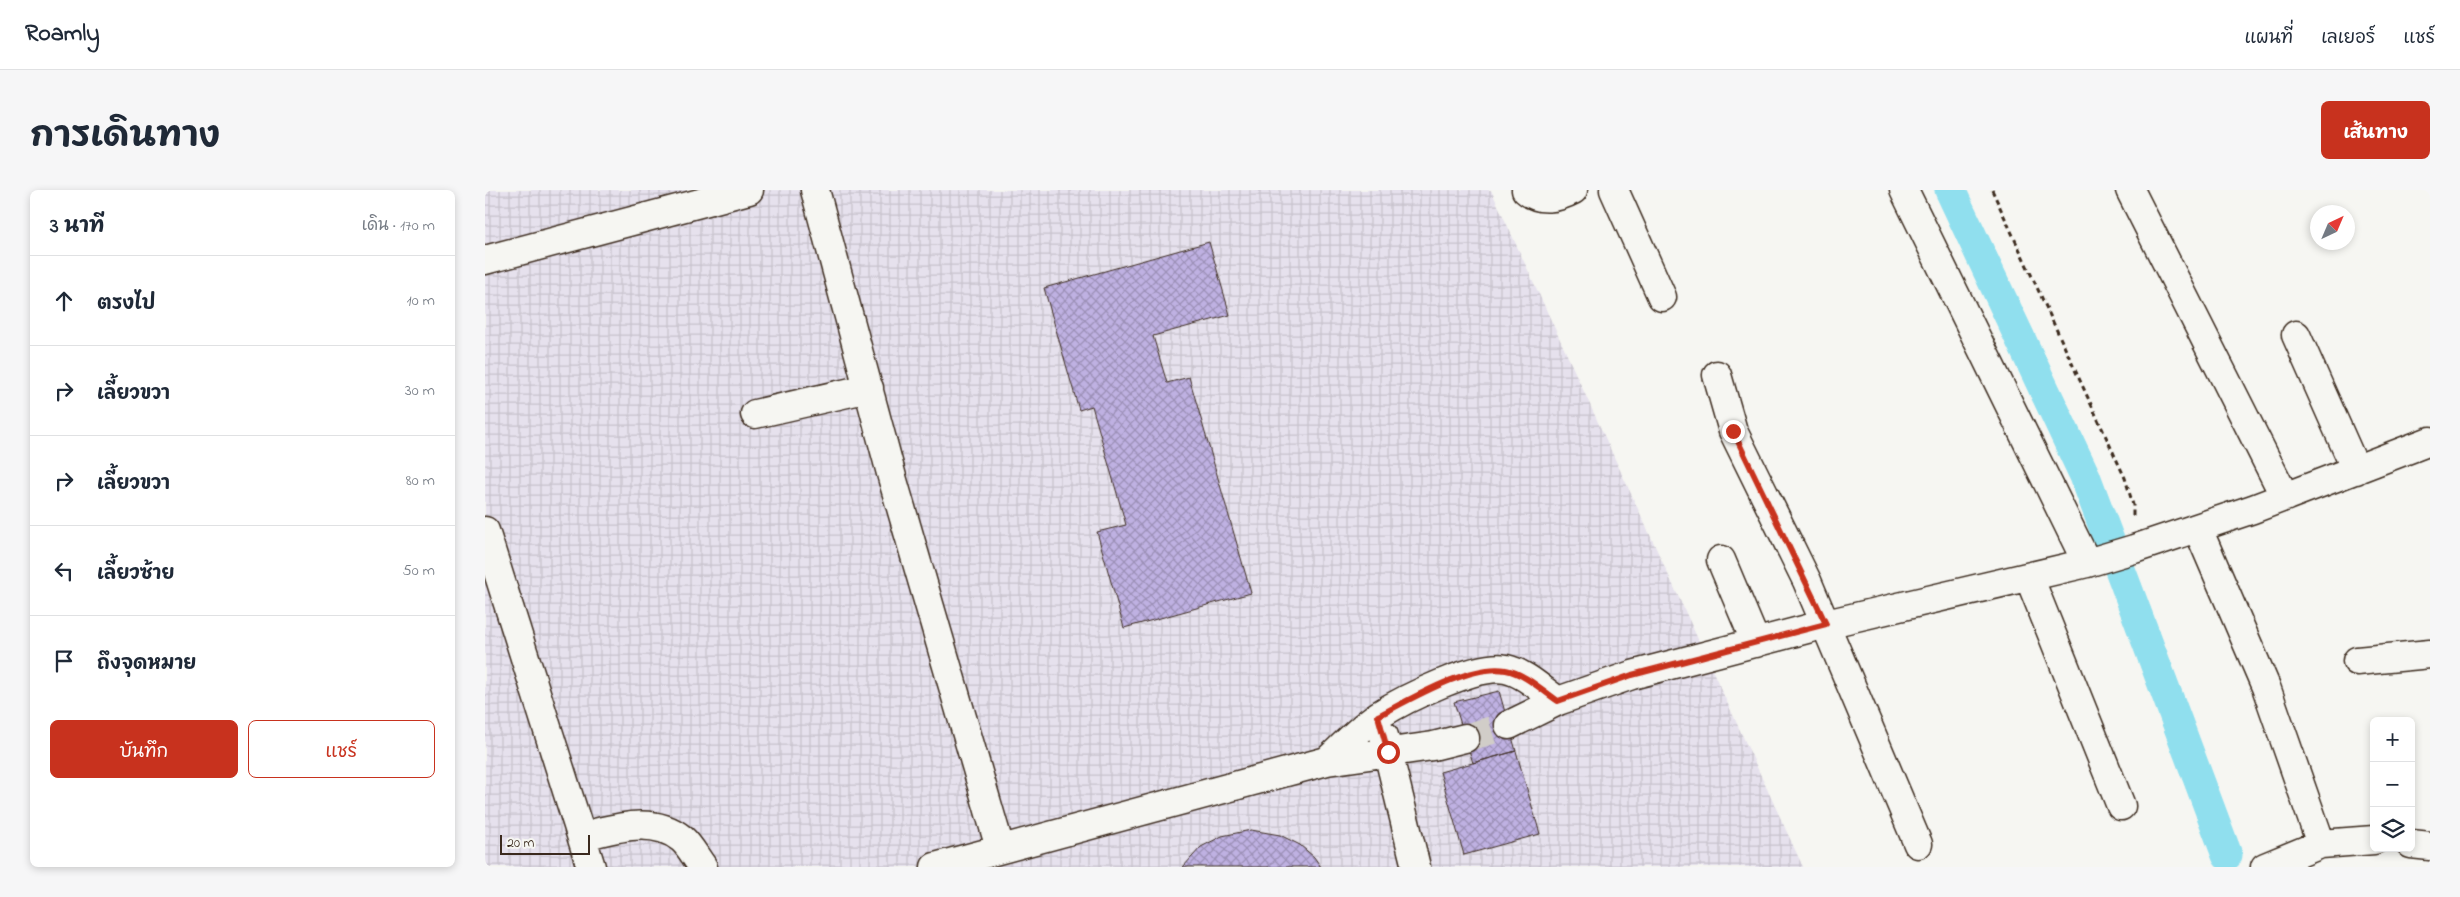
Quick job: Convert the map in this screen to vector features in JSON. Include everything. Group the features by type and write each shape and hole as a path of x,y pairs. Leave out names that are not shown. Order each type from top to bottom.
{"street":[{"path":"485,260 749,190"},
{"path":"815,190 892,477 1000,848"},
{"path":"1526,190 1544,199 1573,190"},
{"path":"1614,190 1662,297"},
{"path":"1904,190 2087,563"},
{"path":"2130,190 2285,497"},
{"path":"2296,335 2356,470"},
{"path":"1717,375 1733,431 1826,624 1918,844"},
{"path":"755,414 869,388"},
{"path":"1509,725 1558,701 1632,675 1826,624 2087,563 2198,529 2430,441"},
{"path":"2198,529 2266,687 2321,844"},
{"path":"485,531 591,867"},
{"path":"1721,560 1756,643"},
{"path":"2029,577 2121,806"},
{"path":"2357,661 2430,654"},
{"path":"1327,761 1378,716 1436,686 1482,670 1506,670 1528,680 1558,701"},
{"path":"1378,716 1415,867"},
{"path":"935,867 1327,761 1465,738"},
{"path":"582,836 637,824 658,827 681,839 703,867"},
{"path":"2265,867 2321,844 2370,840"},
{"path":"2415,844 2430,846"}],"path":[{"path":"1992,190 2125,478 2133,505 2133,549"}],"shaded area":[{"path":"485,190 1491,190 1803,867 485,867"}],"building":[{"path":"1209,242 1230,315 1153,336 1167,383 1189,377 1251,593 1124,628 1097,532 1126,525 1092,406 1079,410 1044,288"},
{"path":"1499,691 1516,751 1473,763 1454,702"},
{"path":"1516,751 1540,834 1464,855 1440,772"},
{"path":"1251,830 1280,835 1300,845 1314,857 1321,867 1183,867 1201,847 1222,836"}],"waterway":[{"path":"1950,190 2085,476 2227,855"}],"tunnel":[{"path":"1465,738 1509,725"}],"route":[{"path":"1388,752 1378,716 1436,686 1482,670 1506,670 1528,680 1558,701 1632,675 1826,624 1807,581 1733,431"}]}
